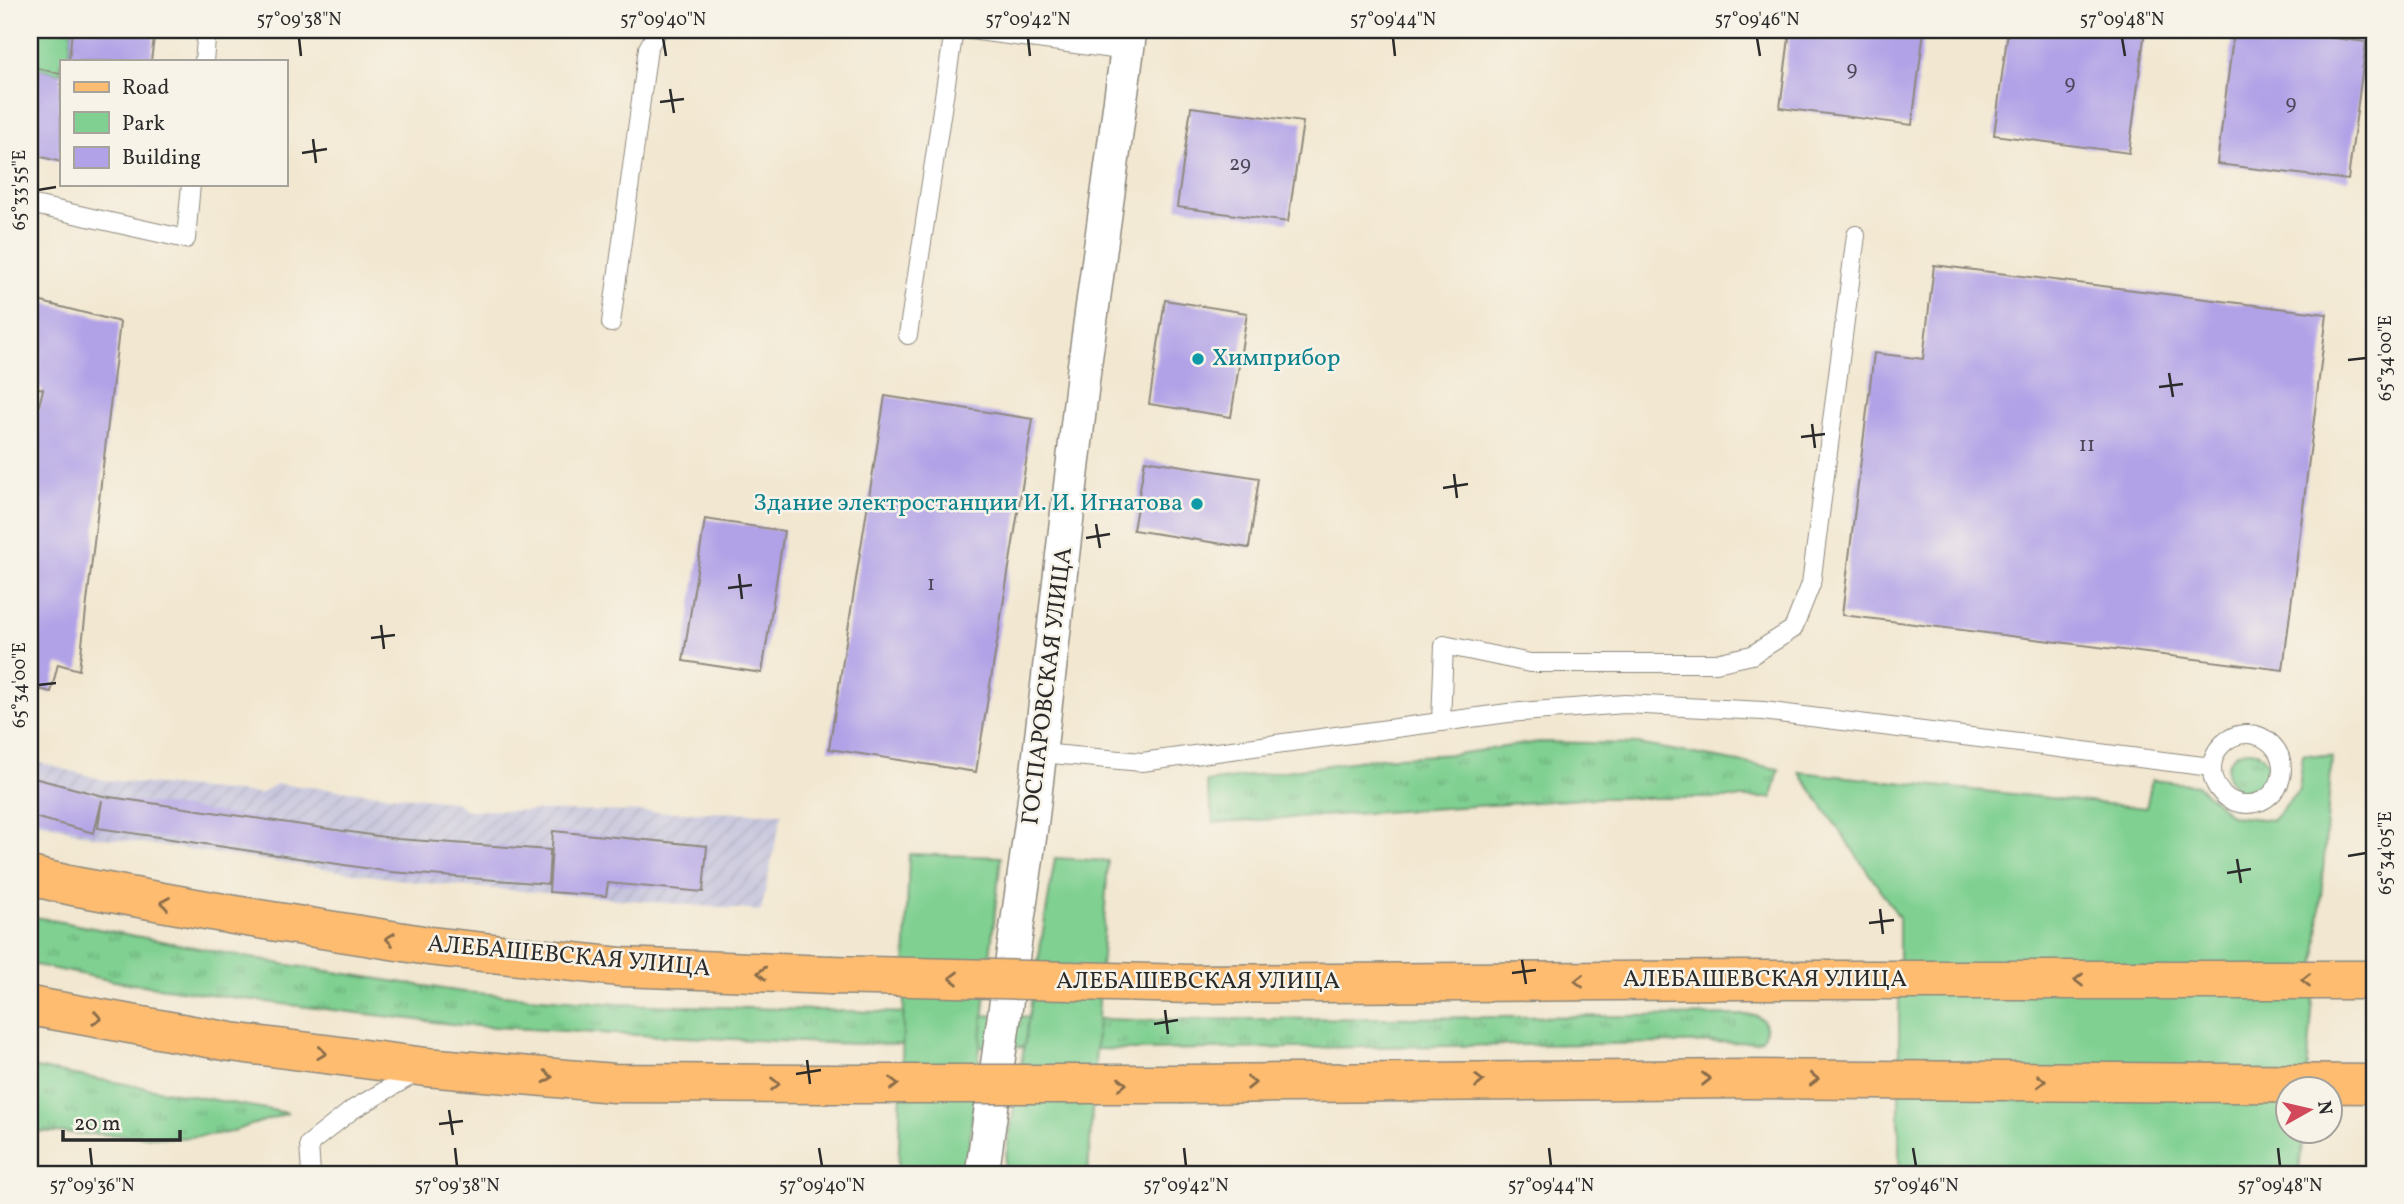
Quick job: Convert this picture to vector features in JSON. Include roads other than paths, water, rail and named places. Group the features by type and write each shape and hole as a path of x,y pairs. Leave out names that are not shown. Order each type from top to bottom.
{"main road":[{"name":"АЛЕБАШЕВСКАЯ УЛИЦА","path":"30,876 221,913 429,946 621,967 1193,984 1745,980 2374,980"},
{"path":"30,1006 231,1041 426,1067 614,1083 1183,1084 1746,1079 2374,1084"}],"street":[{"name":"ГОСПАРОВСКАЯ УЛИЦА","path":"982,1174 1040,753 1084,369 1129,40"}],"lane":[{"path":"204,60 207,30"},
{"path":"611,323 648,48 658,30"},
{"path":"908,335 954,30"},
{"path":"970,30 1129,40"},
{"path":"30,204 186,239 191,186"},
{"path":"1441,722 1444,645 1530,663 1716,663 1752,655 1793,629 1811,584 1856,235"},
{"path":"1040,753 1142,762 1508,713 1625,704 1763,711 2211,767"},
{"path":"2242,734 2254,734 2274,747 2280,757 2282,769 2276,790 2257,803 2245,805 2225,797 2217,789 2211,767 2220,745 2242,734"},
{"path":"311,1174 309,1144 352,1110 426,1067"}],"place":[{"name":"Химприбор","path":"1198,359"},
{"name":"Здание электростанции И. И. Игнатова","path":"1197,504"}]}
